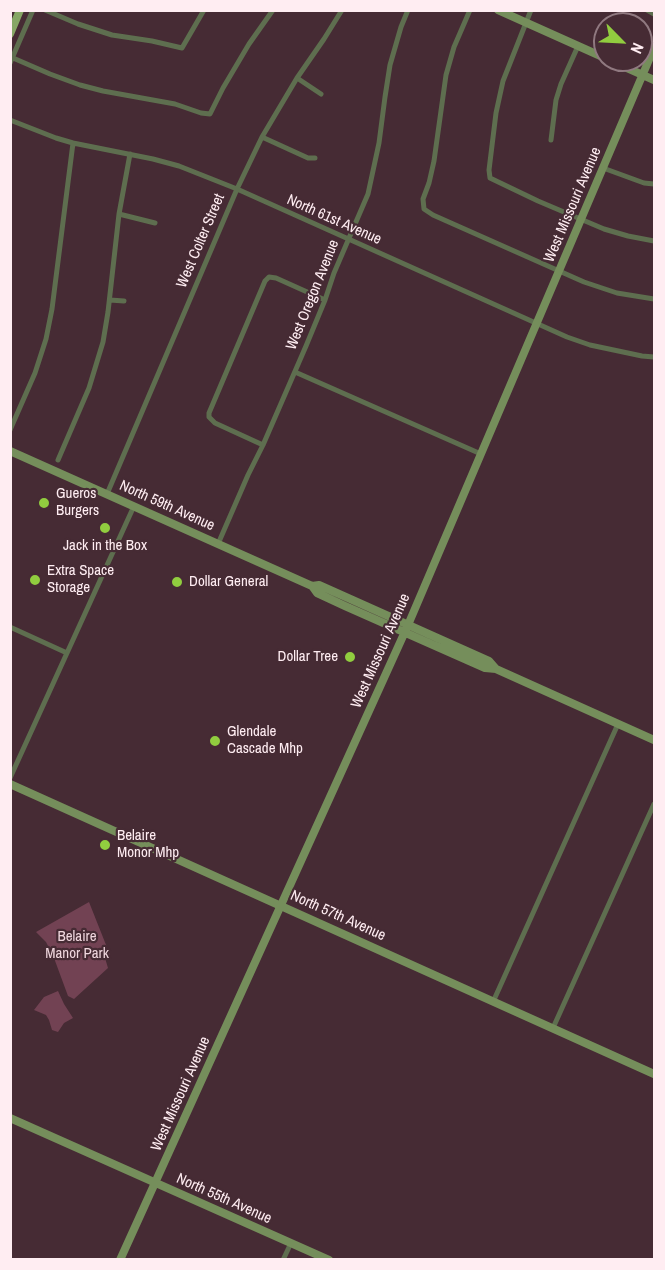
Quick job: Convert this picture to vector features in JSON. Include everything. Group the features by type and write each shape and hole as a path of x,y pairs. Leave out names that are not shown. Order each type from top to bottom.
{"main road":[{"path":"10,34 18,11"}],"street":[{"path":"33,10 12,60 80,85 175,104 210,114 249,45 273,10"},
{"path":"45,10 112,35 182,48 204,10"},
{"name":"West Colter Street","path":"107,494 237,189 262,137 297,78 342,10"},
{"name":"West Oregon Avenue","path":"218,544 326,300 335,269 368,194 379,143 390,65 408,10"},
{"path":"470,10 454,47 446,75 434,161 423,200 424,209 559,271 617,293 654,299"},
{"path":"498,10 593,53"},
{"path":"531,10 503,81 496,113 490,178 581,220 615,233 654,241"},
{"path":"647,10 654,14"},
{"path":"551,140 556,100 578,46"},
{"name":"West Missouri Avenue","path":"120,1260 407,629 654,48"},
{"path":"636,72 654,80"},
{"path":"297,78 321,94"},
{"name":"North 61st Avenue","path":"10,120 56,138 179,166 237,189 567,338 590,345 654,357"},
{"path":"262,137 308,158 315,158"},
{"path":"10,430 35,373 46,339 52,309 73,142"},
{"path":"58,460 76,422 103,342 129,154"},
{"path":"603,168 644,183 654,184"},
{"path":"119,214 155,223"},
{"path":"263,444 211,420 209,413 265,281 269,277 276,278 326,300"},
{"path":"110,300 124,301"},
{"path":"641,364 642,356"},
{"path":"295,372 481,454"},
{"name":"North 59th Avenue","path":"10,451 312,586 319,585 407,629 489,661 496,669 654,740"},
{"path":"10,778 134,506"},
{"path":"10,627 67,653"},
{"path":"493,1002 618,724"},
{"name":"North 57th Avenue","path":"10,784 654,1074"},
{"path":"553,1028 654,804"},
{"name":"North 55th Avenue","path":"10,1118 329,1260"},
{"path":"283,1260 291,1243"}],"green space":[{"name":"Belaire Manor Park","path":"89,902 110,955 105,958 108,968 74,999 68,996 46,942 36,932"},
{"path":"58,991 73,1018 64,1023 58,1032 52,1030 46,1015 34,1010 44,997"}],"place":[{"name":"Gueros Burgers","path":"44,503"},
{"name":"Jack in the Box","path":"105,528"},
{"name":"Extra Space Storage","path":"35,580"},
{"name":"Dollar General","path":"177,582"},
{"name":"Dollar Tree","path":"350,657"},
{"name":"Glendale Cascade Mhp","path":"215,741"},
{"name":"Belaire Monor Mhp","path":"105,845"}]}
